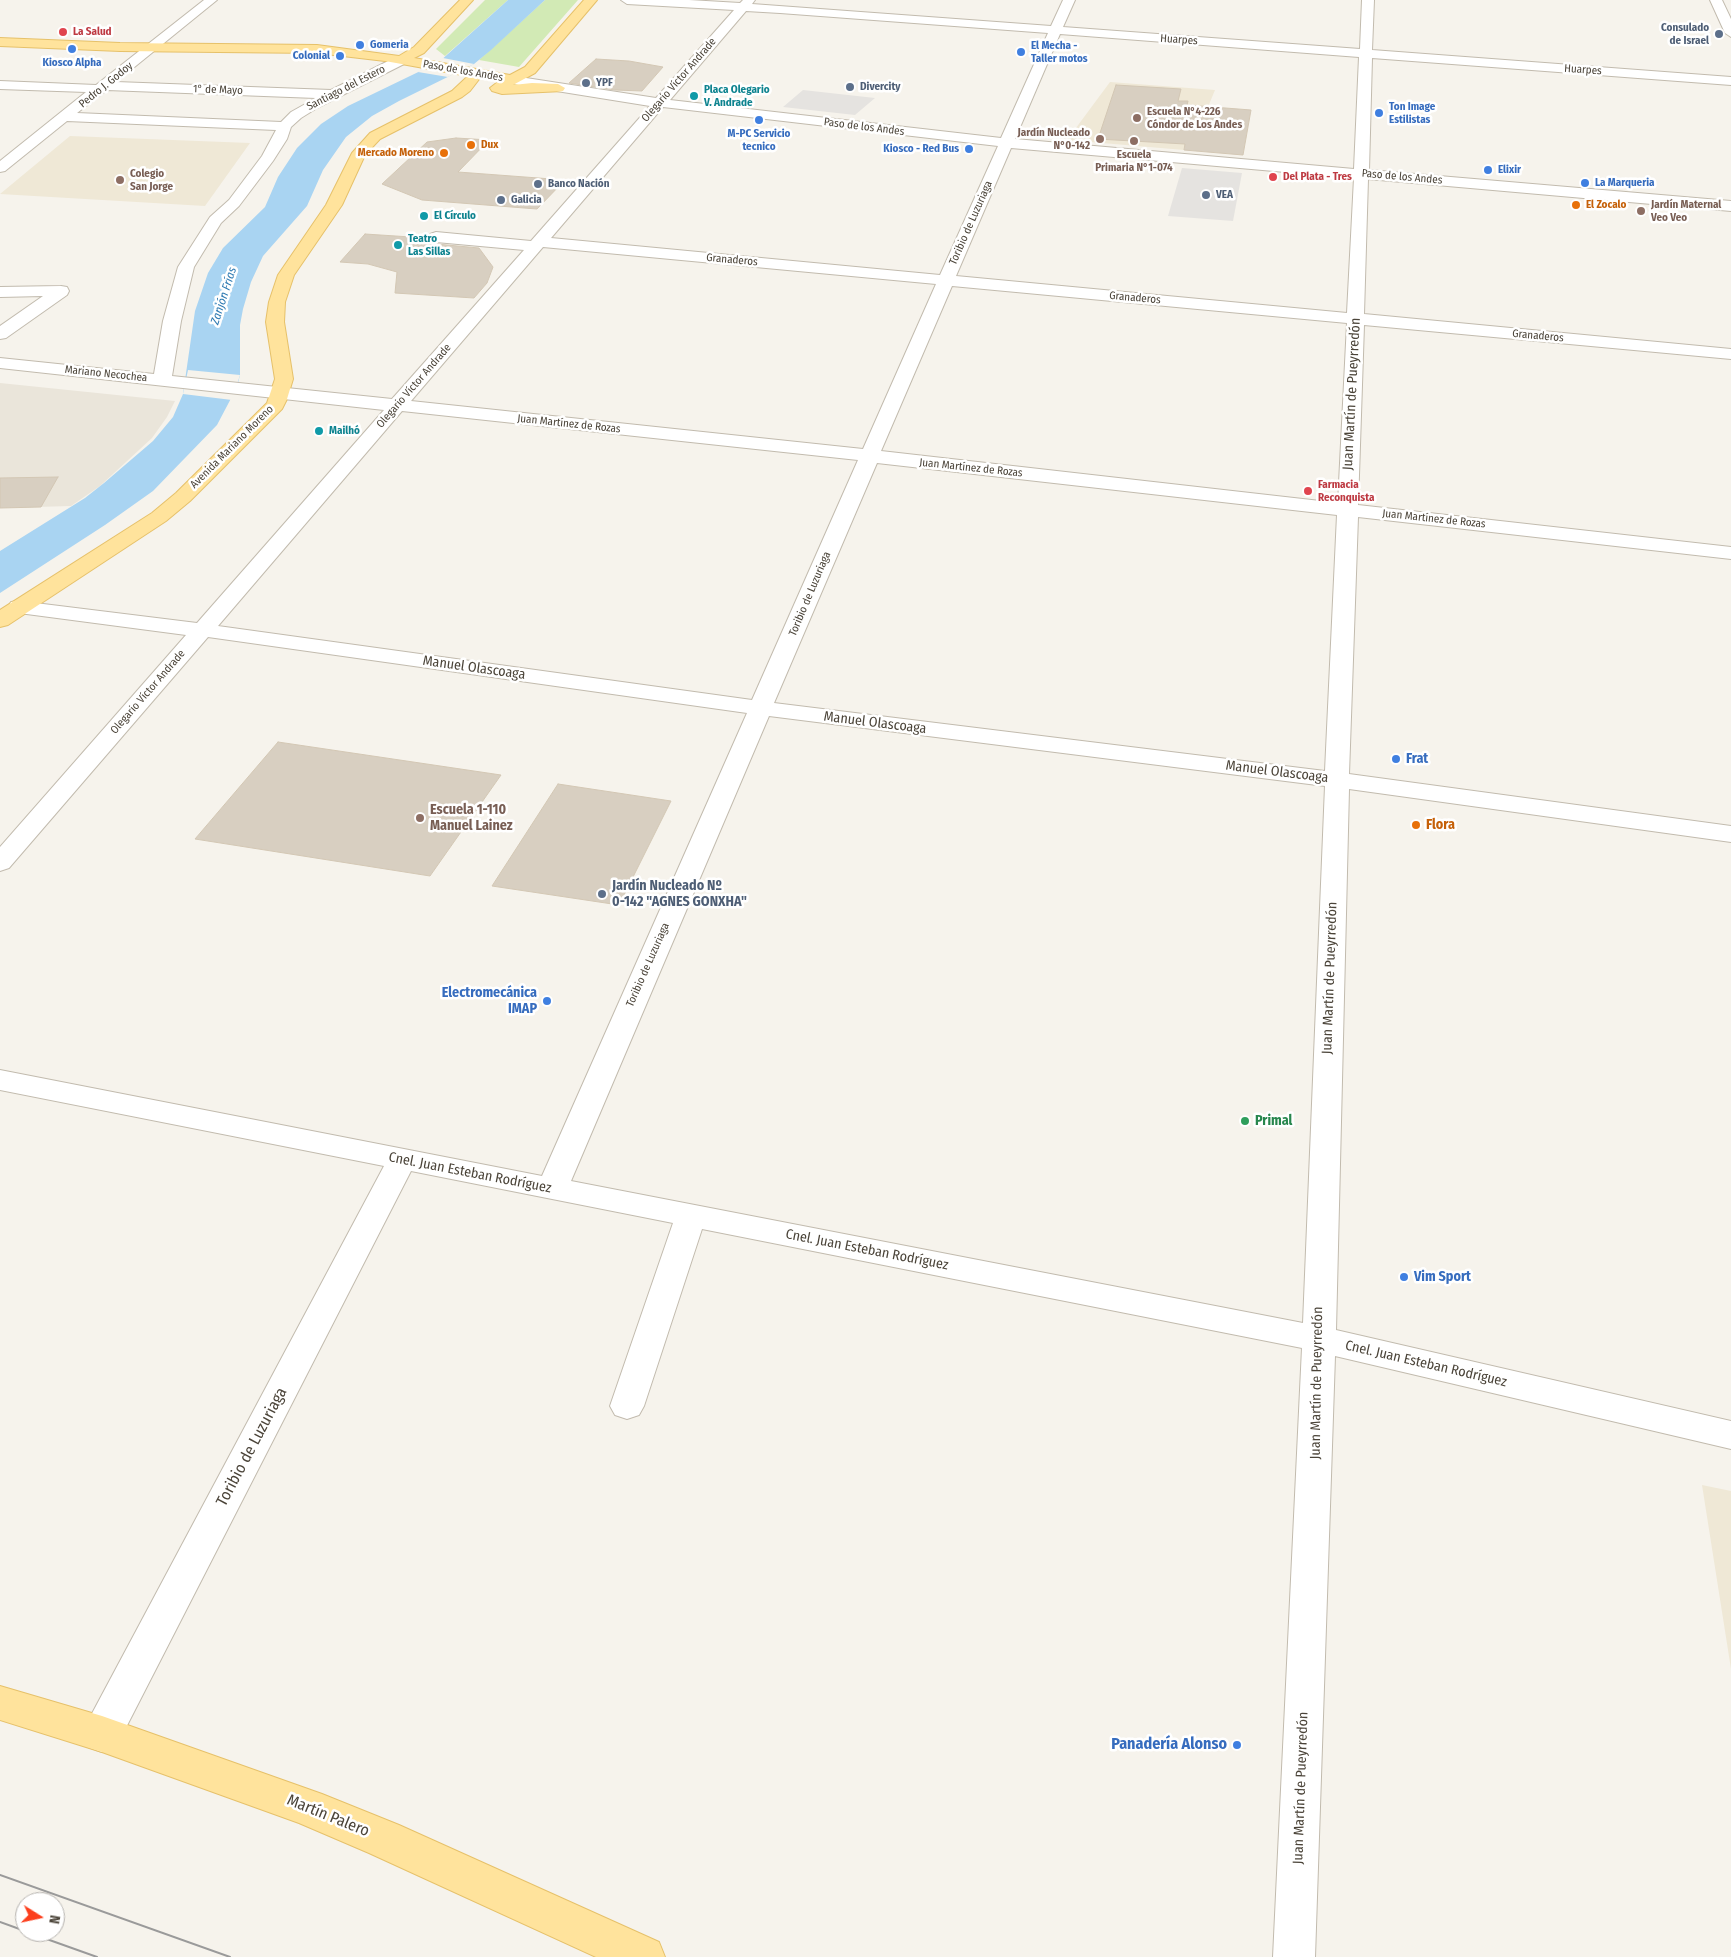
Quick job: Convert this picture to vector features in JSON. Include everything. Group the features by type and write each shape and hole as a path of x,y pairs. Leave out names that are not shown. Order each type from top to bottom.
{"main road":[{"name":"Santiago del Estero","path":"401,60 419,50 467,0"},
{"name":"Avenida Mariano Moreno","path":"421,113 479,95 530,70 591,0"},
{"name":"Paso de los Andes","path":"0,42 153,47 317,49 401,60 513,80"},
{"name":"Avenida Mariano Moreno","path":"0,620 159,517 183,497 272,408 280,394 284,379 275,322 277,302 286,275 334,205 363,147 382,132 457,94 465,88 476,74"},
{"path":"479,95 514,88 558,88"},
{"name":"Martín Palero","path":"0,1704 102,1734 308,1807 384,1839 644,1957"}],"street":[{"name":"Pedro J. Godoy","path":"0,168 103,88 211,0"},
{"name":"Huarpes","path":"627,0 746,3 1056,30 1731,81"},
{"name":"Toribio de Luzuriaga","path":"552,1189 1069,0"},
{"name":"Juan Martín de Pueyrredón","path":"1294,1957 1316,1434 1337,780 1368,0"},
{"path":"1713,0 1731,2"},
{"path":"1713,0 1731,33"},
{"name":"Olegario Víctor Andrade","path":"0,863 746,3"},
{"name":"Santiago del Estero","path":"162,380 172,321 186,267 215,220 234,203 268,158 280,139 285,126 296,115 331,94 401,60"},
{"name":"Paso de los Andes","path":"513,80 660,102 1006,143 1731,206"},
{"name":"1° de Mayo","path":"0,85 331,94"},
{"path":"65,117 285,126"},
{"name":"Granaderos","path":"436,237 537,244 946,280 1731,354"},
{"path":"0,292 60,291 0,334"},
{"name":"Mariano Necochea","path":"0,363 212,385"},
{"name":"Juan Martínez de Rozas","path":"212,385 280,394 870,456 1731,553"},
{"name":"Manuel Olascoaga","path":"19,607 202,630 760,708 1337,780 1731,834"},
{"name":"Cnel. Juan Esteban Rodríguez","path":"0,1080 1318,1338 1731,1435"},
{"name":"Toribio de Luzuriaga","path":"102,1734 402,1160"},
{"path":"627,1406 691,1216"}],"shaded area":[{"name":"Escuela N°4-226 Cóndor de Los Andes","path":"1110,82 1215,90 1208,107 1195,106 1184,150 1067,140"},
{"path":"803,90 875,98 855,115 783,107"},
{"name":"Colegio San Jorge","path":"70,136 250,143 205,206 0,194"},
{"name":"VEA","path":"1182,168 1242,173 1233,221 1168,216"},
{"path":"0,383 175,401 167,417 152,438 100,486 71,506 0,508"},
{"path":"1702,1485 1731,1491 1731,1669"}],"green space":[{"path":"485,0 508,0 445,56 436,49"},
{"path":"545,0 578,0 519,67 479,60"}],"water":[{"name":"Zanjón Frías","path":"508,0 545,0 474,64 372,116 346,137 323,170 307,206 263,256 251,282 243,309 240,325 240,375 237,387 217,425 153,491 105,525 0,593 0,551 85,498 153,441 173,417 183,394 195,311 208,273 223,248 265,207 278,177 297,148 321,124 348,106 439,62"}],"pier":[{"path":"443,58 474,64 448,77 418,72"},
{"path":"188,370 240,375 232,400 183,394"}],"building":[{"path":"596,59 629,61 663,67 642,91 615,90 569,83"},
{"name":"Escuela N°4-226 Cóndor de Los Andes","path":"1116,85 1181,89 1178,101 1188,101 1187,105 1251,110 1243,155 1184,150 1185,144 1098,139"},
{"path":"456,138 489,140 458,172 565,180 537,209 422,200 382,184 427,142"},
{"path":"365,234 426,238 429,242 436,244 479,248 493,267 487,283 474,298 395,293 397,272 368,264 340,262"},
{"path":"58,477 41,507 0,508 0,478"},
{"path":"278,742 501,775 430,876 195,839"},
{"path":"558,784 671,801 619,905 492,886"}],"tram line":[{"path":"0,1875 230,1957"},
{"path":"0,1922 15,1927"},
{"path":"55,1942 97,1957"}],"place":[{"name":"La Salud","path":"63,32"},
{"name":"Consulado de Israel","path":"1719,34"},
{"name":"Gomeria","path":"360,45"},
{"name":"Kiosco Alpha","path":"72,49"},
{"name":"El Mecha - Taller motos","path":"1021,52"},
{"name":"Colonial","path":"340,56"},
{"name":"YPF","path":"586,83"},
{"name":"Divercity","path":"850,87"},
{"name":"Placa Olegario V. Andrade","path":"694,96"},
{"name":"Ton Image Estilistas","path":"1379,113"},
{"name":"Escuela N°4-226 Cóndor de Los Andes","path":"1137,118"},
{"name":"M-PC Servicio tecnico","path":"759,120"},
{"name":"Jardín Nucleado N°0-142","path":"1100,139"},
{"name":"Escuela Primaria N°1-074","path":"1134,141"},
{"name":"Dux","path":"471,145"},
{"name":"Kiosco - Red Bus","path":"969,149"},
{"name":"Mercado Moreno","path":"444,153"},
{"name":"Elixir","path":"1488,170"},
{"name":"Del Plata - Tres","path":"1273,177"},
{"name":"Colegio San Jorge","path":"120,180"},
{"name":"La Marqueria","path":"1585,183"},
{"name":"Banco Nación","path":"538,184"},
{"name":"VEA","path":"1206,195"},
{"name":"Galicia","path":"501,200"},
{"name":"El Zocalo","path":"1576,205"},
{"name":"Jardín Maternal Veo Veo","path":"1641,211"},
{"name":"El Círculo","path":"424,216"},
{"name":"Teatro Las Sillas","path":"398,245"},
{"name":"Mailhó","path":"319,431"},
{"name":"Farmacia Reconquista","path":"1308,491"},
{"name":"Frat","path":"1396,759"},
{"name":"Escuela 1-110 Manuel Lainez","path":"420,818"},
{"name":"Flora","path":"1416,825"},
{"name":"Jardín Nucleado Nº 0-142 \"AGNES GONXHA\"","path":"602,894"},
{"name":"Electromecánica IMAP","path":"547,1001"},
{"name":"Primal","path":"1245,1121"},
{"name":"Vim Sport","path":"1404,1277"},
{"name":"Panadería Alonso","path":"1237,1745"}]}
